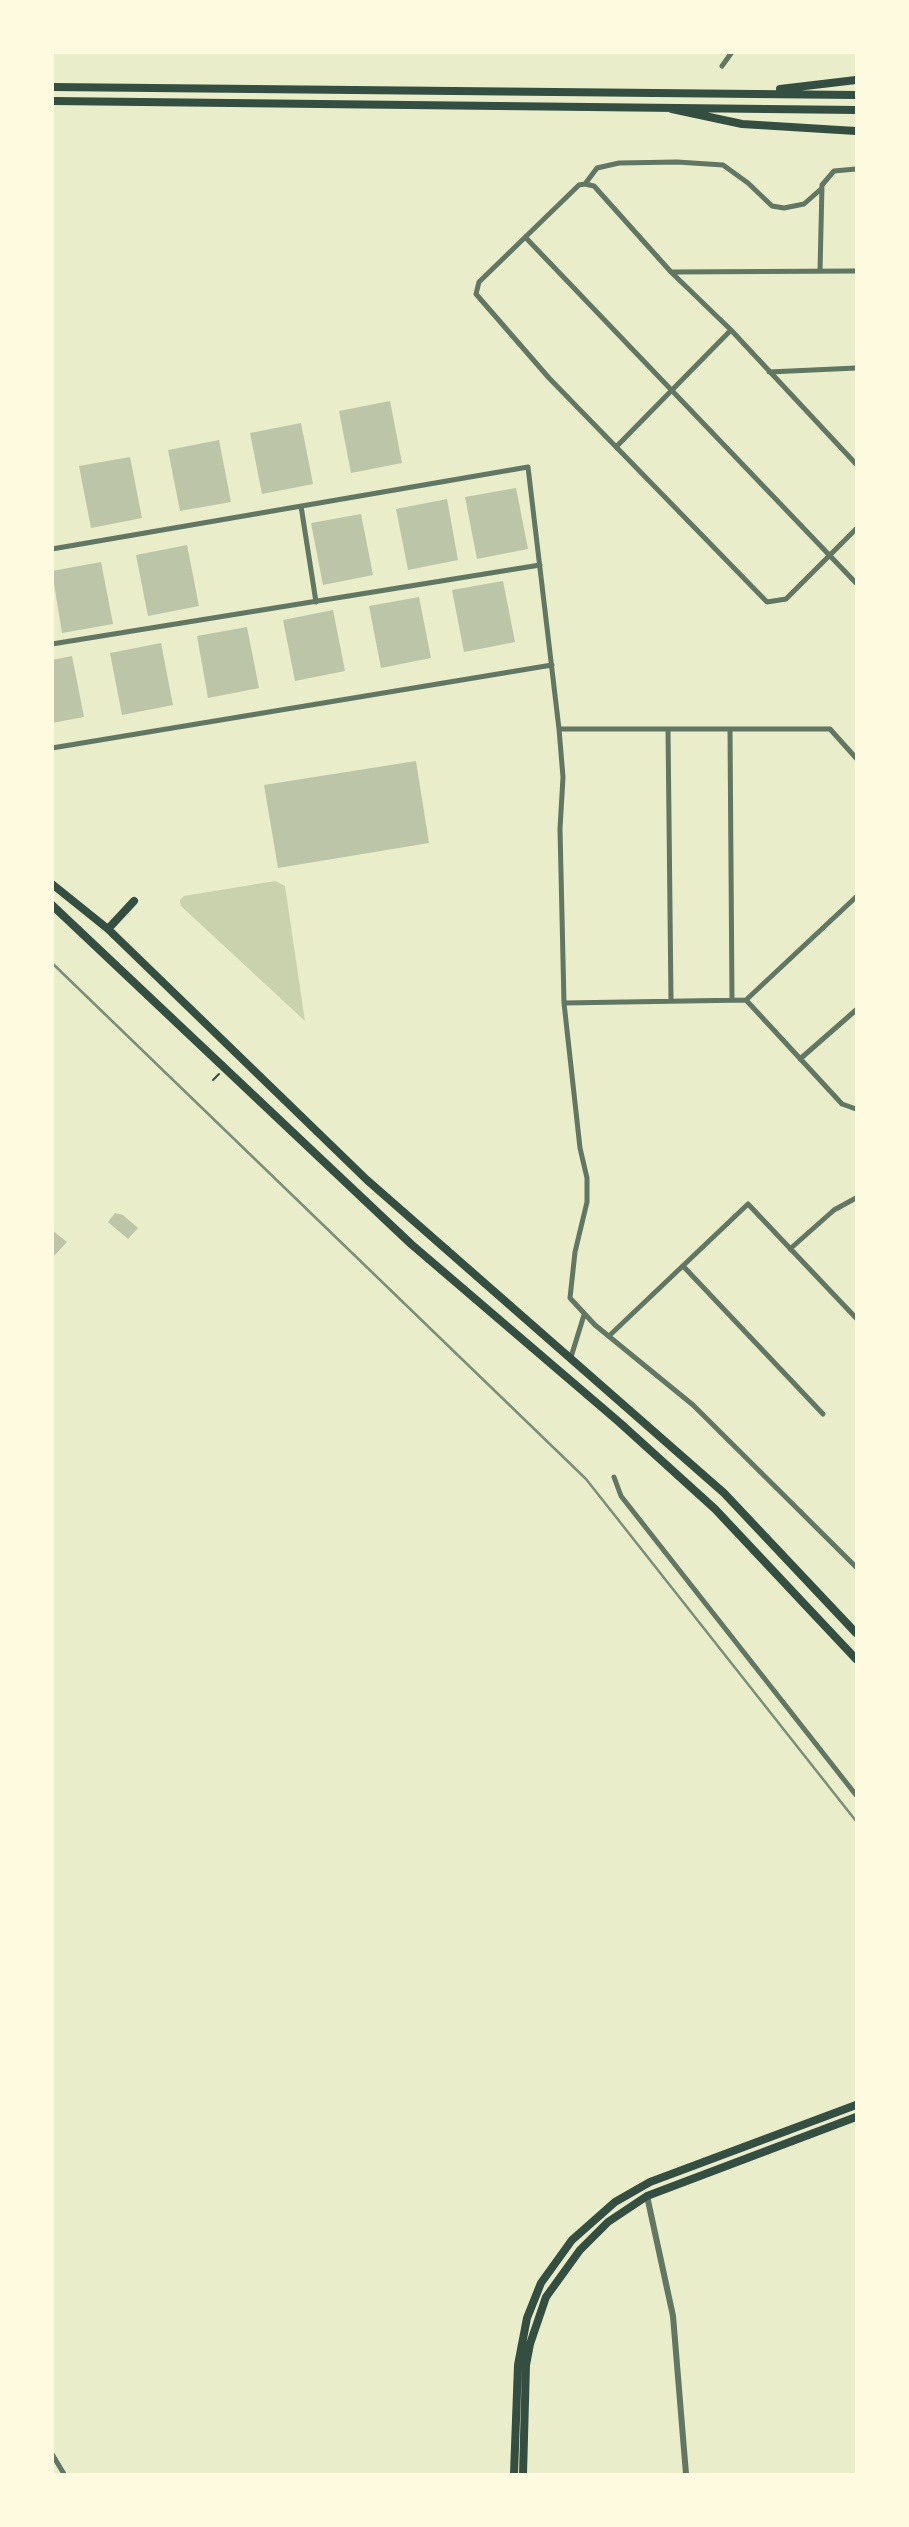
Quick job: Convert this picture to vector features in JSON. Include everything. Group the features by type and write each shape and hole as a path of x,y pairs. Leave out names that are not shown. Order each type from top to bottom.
{"main road":[{"path":"742,93 856,80"},
{"path":"52,86 855,95"},
{"path":"52,101 855,109"},
{"path":"638,105 742,124 856,131"},
{"path":"52,884 108,929 367,1180 724,1493 856,1633"},
{"path":"108,929 134,901"},
{"path":"52,905 382,1218 715,1508 856,1659"},
{"path":"514,2474 518,2365 527,2318 541,2283 572,2240 610,2207 650,2182 856,2105"},
{"path":"523,2474 526,2365 546,2297 591,2238 608,2222 647,2196 856,2117"}],"street":[{"path":"722,66 732,52"},
{"path":"585,184 597,168 619,163 677,162 723,165 748,183 772,206 784,208 804,204 821,189"},
{"path":"820,271 821,189 826,177 834,170 856,169"},
{"path":"856,464 731,330 671,272 594,186 579,185 527,239 479,282 476,294 496,321 767,602 786,599 856,528"},
{"path":"527,239 856,583"},
{"path":"671,272 856,271"},
{"path":"617,446 731,330"},
{"path":"769,372 856,368"},
{"path":"52,549 528,467 563,776 560,829 564,1003 580,1148 587,1178 587,1202 575,1252 570,1298 584,1315 693,1405 856,1567"},
{"path":"301,506 316,602"},
{"path":"52,644 540,565"},
{"path":"52,748 552,665"},
{"path":"559,729 830,729 856,758"},
{"path":"668,729 671,1001"},
{"path":"730,729 732,1000"},
{"path":"564,1003 746,1000 856,897"},
{"path":"746,1000 842,1104 856,1109"},
{"path":"800,1059 856,1010"},
{"path":"790,1249 834,1210 856,1198"},
{"path":"609,1336 748,1204 856,1318"},
{"path":"683,1266 823,1415"},
{"path":"571,1357 584,1315"},
{"path":"614,1477 621,1496 856,1795"},
{"path":"647,2196 673,2316 686,2474"},
{"path":"52,2454 64,2474"}],"green space":[{"path":"275,881 285,886 305,1021 181,906 180,900 184,896"}],"building":[{"path":"390,401 402,463 351,473 339,411"},
{"path":"301,423 313,484 262,494 250,433"},
{"path":"219,440 231,502 180,511 168,450"},
{"path":"130,457 142,518 91,528 79,466"},
{"path":"516,488 528,549 477,559 465,497"},
{"path":"447,499 458,560 408,570 396,509"},
{"path":"361,514 373,575 323,585 311,523"},
{"path":"187,545 199,606 148,616 136,555"},
{"path":"101,562 113,624 62,633 52,571"},
{"path":"503,581 515,642 464,652 452,590"},
{"path":"419,597 431,658 381,668 369,606"},
{"path":"333,610 345,671 295,681 283,620"},
{"path":"247,627 259,688 208,698 197,636"},
{"path":"161,643 173,705 122,715 110,653"},
{"path":"72,656 84,717 52,723 52,660"},
{"path":"416,761 429,843 278,868 264,785"},
{"path":"115,1213 123,1215 138,1228 128,1239 108,1222"},
{"path":"52,1230 67,1242 52,1258"}],"railway":[{"path":"52,963 586,1479 856,1821"}]}
